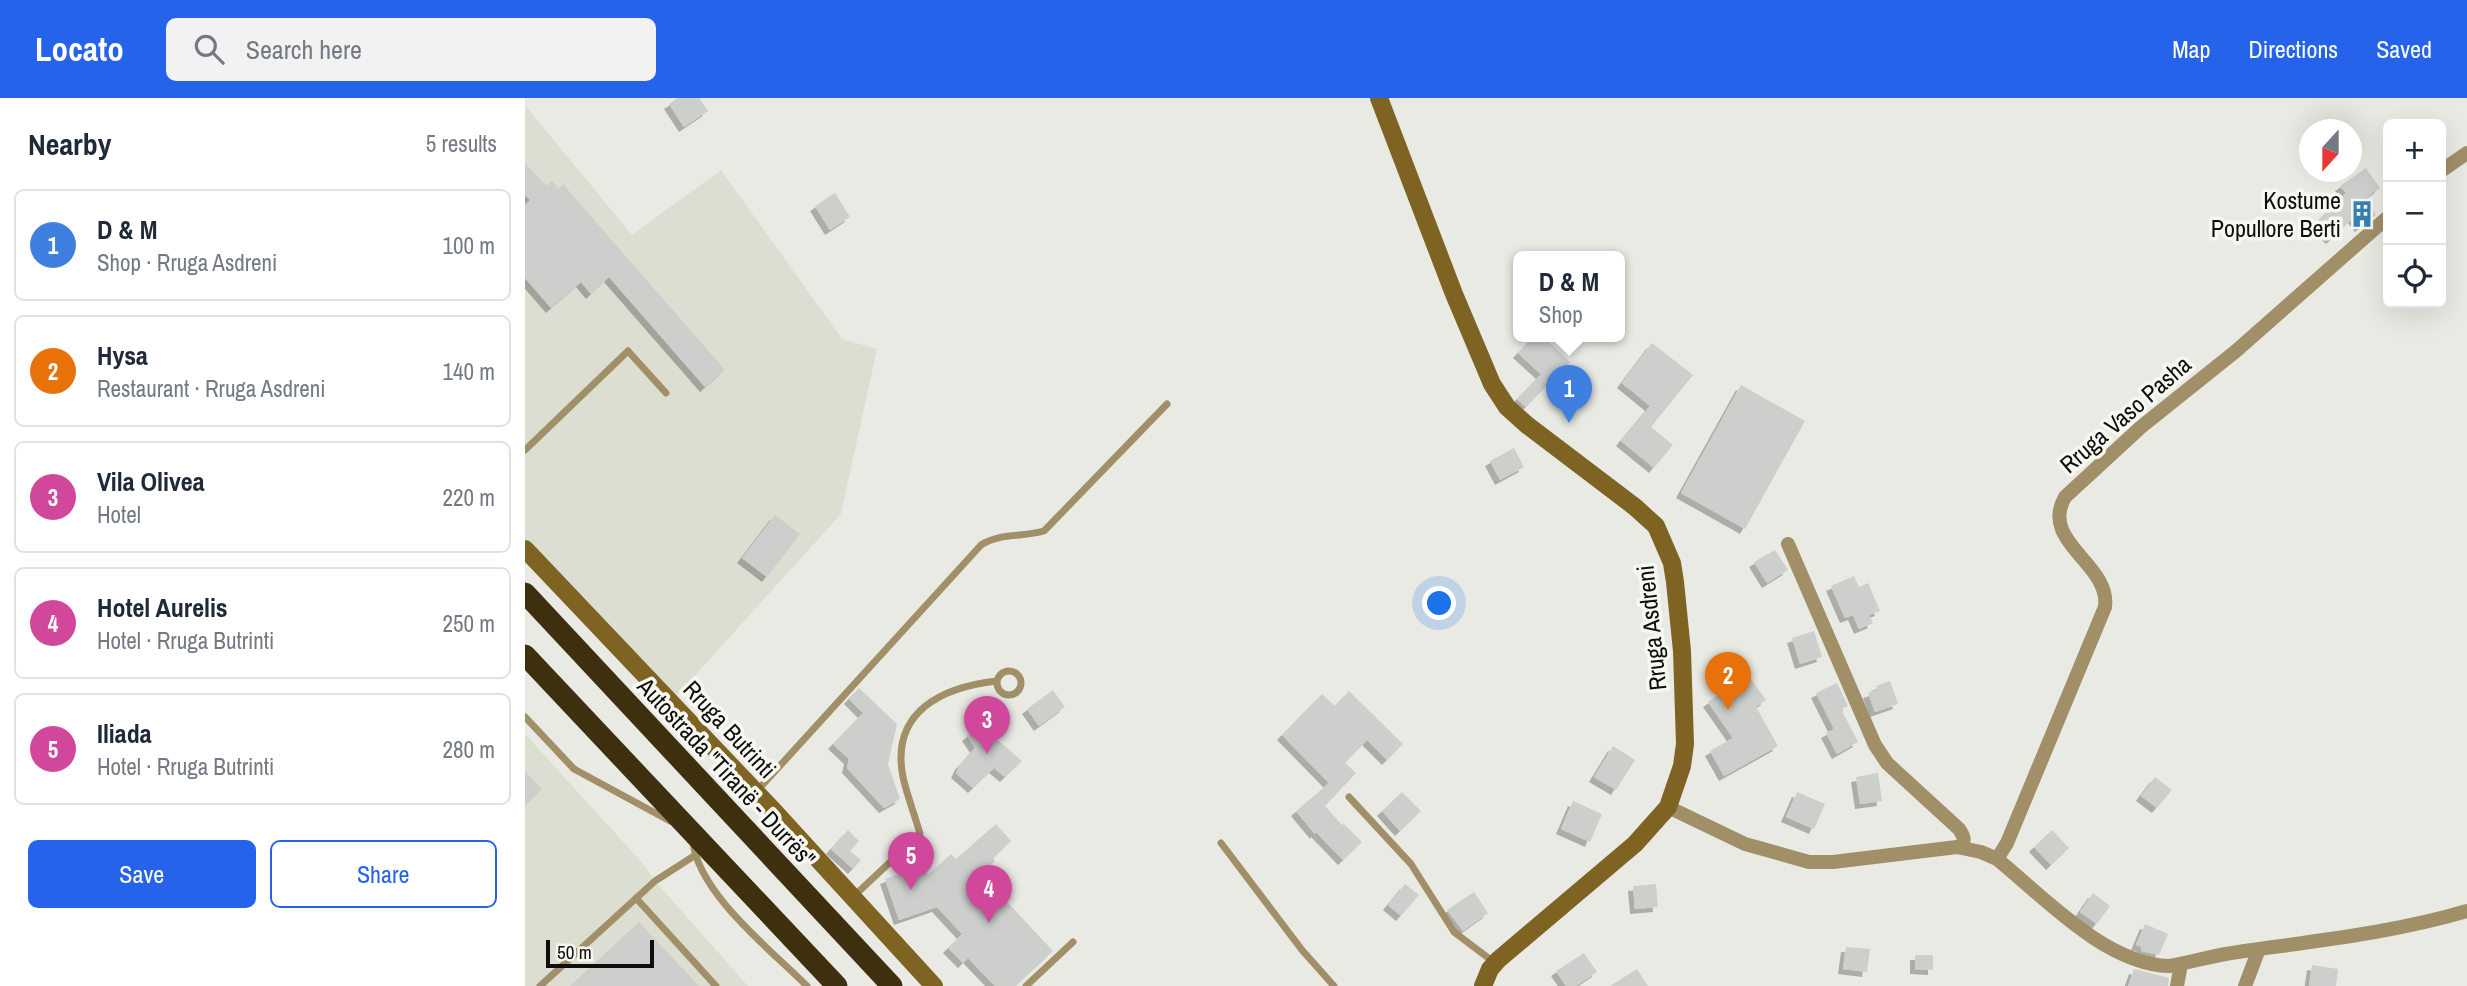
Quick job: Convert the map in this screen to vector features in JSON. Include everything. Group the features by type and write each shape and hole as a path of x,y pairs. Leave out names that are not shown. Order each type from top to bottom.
{"highway":[{"name":"Autostrada \"Tiranë - Durrës\"","path":"525,593 892,986"},
{"path":"525,655 837,986"}],"street":[{"name":"Rruga Asdreni","path":"1379,98 1454,294 1492,384 1507,407 1527,425 1656,526 1672,563 1680,617 1685,715 1682,766 1668,807 1635,844 1495,963 1483,986"},
{"path":"2446,168 2467,153"},
{"name":"Rruga Vaso Pasha","path":"1997,859 2007,843 2105,607 2105,590 2061,527 2059,508 2065,497 2141,427 2237,351 2383,221"},
{"path":"1788,544 1875,745 1887,763 1959,829 1964,843 1961,847"},
{"name":"Rruga Butrinti","path":"525,549 756,792 934,986"},
{"path":"1668,807 1745,844 1809,862 1833,862 1961,847 1981,852 1997,859 2105,945 2158,966 2347,937 2440,919 2467,911"},
{"path":"2245,986 2259,949"},
{"path":"2177,986 2181,964"}],"lane":[{"path":"525,450 628,351 666,393"},
{"path":"756,792 981,545 999,537 1021,537 1044,531 1167,404"},
{"path":"852,897 921,834 902,775 903,744 911,719 930,701 968,684 997,681"},
{"path":"525,717 574,769 692,832 694,856 707,881 723,902 807,986"},
{"path":"1349,797 1411,864 1454,932 1495,963"},
{"path":"1221,843 1302,950 1334,986"},
{"path":"540,986 655,881 694,856"},
{"path":"636,898 716,986"},
{"path":"1026,986 1073,942"}],"shaded area":[{"path":"525,105 632,235 721,170 842,339 877,349 841,514 671,702 525,549"},
{"path":"525,734 645,866 655,881 748,986 525,986"}],"building":[{"path":"678,98 699,98 708,111 684,127 669,104"},
{"path":"525,163 547,186 552,181 558,189 563,184 725,370 705,387 609,277 591,294 581,282 551,308 525,278 525,205 530,200 525,195"},
{"path":"2366,168 2380,188 2366,198 2376,215 2360,227 2353,218 2331,239 2315,223 2346,193 2340,186 2346,182 2362,182 2362,171"},
{"path":"835,193 850,217 830,230 815,206"},
{"path":"1528,342 1549,342 1570,362 1526,407 1517,399 1541,374 1518,353"},
{"path":"1652,343 1693,375 1651,427 1673,445 1654,468 1621,441 1650,406 1622,383"},
{"path":"1741,385 1805,421 1745,529 1681,493"},
{"path":"1514,448 1524,467 1500,480 1490,461"},
{"path":"775,515 800,534 767,577 742,558"},
{"path":"1775,550 1788,570 1767,583 1754,562"},
{"path":"1854,576 1859,587 1868,583 1880,611 1869,615 1873,623 1859,629 1853,615 1845,618 1831,586"},
{"path":"1814,631 1822,657 1800,664 1792,638"},
{"path":"1748,675 1766,700 1756,707 1778,746 1724,776 1710,751 1733,738 1708,702"},
{"path":"1890,681 1898,704 1875,712 1868,693 1878,690 1876,686"},
{"path":"1837,683 1848,706 1841,709 1858,742 1837,754 1826,733 1834,729 1816,693"},
{"path":"859,688 897,724 888,764 900,799 884,808 847,768 849,759 833,744 863,713 849,699"},
{"path":"1053,690 1065,707 1039,726 1027,709"},
{"path":"1349,691 1403,744 1387,760 1367,740 1345,763 1356,773 1325,806 1362,842 1343,860 1316,832 1315,834 1296,811 1329,783 1282,735 1322,694 1335,706"},
{"path":"991,718 1001,731 994,737 1022,761 1005,777 994,768 973,788 956,773 975,748 967,736"},
{"path":"1613,746 1635,760 1616,790 1594,777"},
{"path":"525,771 542,789 525,806"},
{"path":"1878,773 1882,801 1860,804 1856,777"},
{"path":"2155,777 2172,790 2157,808 2141,796"},
{"path":"1402,792 1421,811 1400,831 1382,811"},
{"path":"1797,792 1825,804 1814,829 1786,817"},
{"path":"1573,801 1602,814 1590,842 1561,829"},
{"path":"996,824 1011,841 981,874 1053,951 1015,986 995,986 968,958 963,963 948,948 962,934 937,907 899,920 885,879 924,865 928,875 951,854 956,859"},
{"path":"848,830 859,841 850,851 861,860 853,869 831,849"},
{"path":"2052,830 2069,848 2051,865 2034,847"},
{"path":"1405,884 1419,895 1401,916 1388,905"},
{"path":"1656,884 1658,907 1635,909 1633,886"},
{"path":"1474,892 1488,913 1463,931 1447,910"},
{"path":"2093,893 2110,906 2097,924 2080,912"},
{"path":"639,922 699,986 570,986"},
{"path":"2145,924 2168,934 2159,955 2141,951 2142,947 2136,945"},
{"path":"1846,947 1870,949 1867,972 1843,969"},
{"path":"1584,953 1597,972 1576,986 1566,986 1556,971"},
{"path":"1915,955 1933,955 1933,970 1915,969"},
{"path":"2312,965 2338,969 2336,986 2309,986"},
{"path":"1637,969 1648,986 1610,986"},
{"path":"2134,969 2169,978 2168,986 2128,986"}],"place":[{"name":"Kostume Popullore Berti","path":"2362,214"},
{"name":"D & M","path":"1569,423"},
{"name":"Hysa","path":"1728,710"},
{"name":"Vila Olivea","path":"987,754"},
{"name":"Iliada","path":"911,890"},
{"name":"Hotel Aurelis","path":"989,923"}]}
